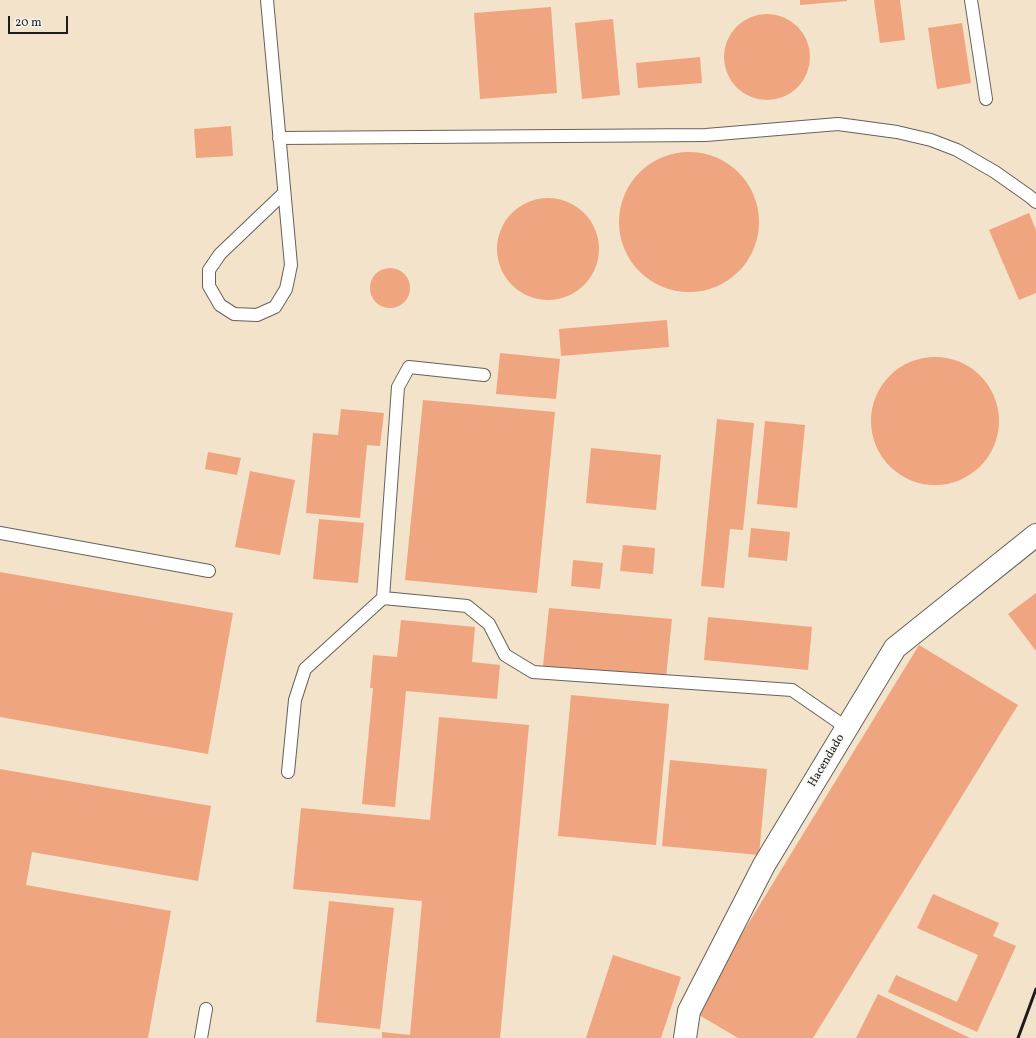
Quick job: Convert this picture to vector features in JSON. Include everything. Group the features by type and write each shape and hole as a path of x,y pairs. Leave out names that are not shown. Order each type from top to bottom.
{"street":[{"name":"Hacendado","path":"685,1038 689,1011 764,865 895,648 1036,535"}],"lane":[{"path":"267,0 291,265 286,289 275,307 257,315 234,314 220,305 209,286 209,270 220,254 284,193"},
{"path":"971,0 986,99"},
{"path":"279,138 706,135 838,124 896,132 931,140 957,150 995,172 1036,202"},
{"path":"288,772 295,700 305,669 383,598 398,387 410,367 484,375"},
{"path":"0,533 209,571"},
{"path":"383,598 467,606 489,624 505,655 533,672 792,690 847,728"},
{"path":"201,1038 206,1009"}],"building":[{"path":"800,0 847,0 847,1 800,5"},
{"path":"874,0 900,0 905,40 880,43"},
{"path":"551,7 557,93 480,99 474,13"},
{"path":"767,14 783,18 797,27 806,41 810,57 806,73 797,87 783,96 767,100 751,96 737,87 728,73 724,57 728,41 737,27 751,18"},
{"path":"613,19 620,95 582,99 575,23"},
{"path":"962,23 971,83 937,89 928,28"},
{"path":"700,57 702,83 638,88 636,63"},
{"path":"231,126 233,156 196,158 194,129"},
{"path":"696,152 716,157 739,172 754,195 758,208 758,236 754,249 739,272 716,287 703,291 682,292 662,287 639,272 624,249 620,236 619,215 624,195 639,172 662,157 675,153"},
{"path":"548,198 567,202 584,213 595,230 599,249 595,268 584,285 567,296 548,300 529,296 512,285 501,268 497,249 501,230 512,213 529,202"},
{"path":"1029,213 1036,230 1036,293 1019,300 989,230"},
{"path":"394,268 401,271 407,277 410,288 409,296 401,305 394,308 386,308 379,305 371,296 370,284 373,277 382,269"},
{"path":"667,320 669,347 561,356 559,329"},
{"path":"500,353 560,359 556,399 496,394"},
{"path":"929,357 941,357 954,360 971,368 984,380 996,402 999,421 998,433 994,445 988,457 976,470 954,482 941,485 929,485 916,482 899,474 886,462 874,440 871,427 871,415 874,402 882,385 894,372 916,360"},
{"path":"423,400 555,412 537,593 405,580"},
{"path":"341,409 384,413 380,446 367,445 360,518 306,513 313,433 338,435"},
{"path":"717,419 754,423 743,530 730,529 724,588 701,586"},
{"path":"765,421 805,425 797,508 757,504"},
{"path":"591,448 661,455 656,510 586,503"},
{"path":"208,452 241,458 237,475 205,469"},
{"path":"250,471 295,480 280,555 235,547"},
{"path":"319,519 364,523 358,583 313,579"},
{"path":"751,528 790,532 787,561 748,557"},
{"path":"623,545 655,548 653,574 620,571"},
{"path":"573,560 603,563 600,589 571,586"},
{"path":"0,572 233,613 208,754 0,717"},
{"path":"1036,593 1036,651 1008,614"},
{"path":"549,608 672,619 666,677 543,666"},
{"path":"708,617 812,627 808,670 704,660"},
{"path":"401,620 475,627 472,662 500,665 497,699 406,691 395,807 362,804 373,688 370,688 373,655 397,657"},
{"path":"919,645 1018,705 813,1038 738,1038 694,1012"},
{"path":"571,695 669,704 656,845 558,836"},
{"path":"439,717 529,725 500,1038 382,1038 382,1032 410,1035 422,901 293,889 301,808 430,820"},
{"path":"670,760 767,769 759,855 662,846"},
{"path":"0,769 211,806 198,881 32,852 26,885 171,911 148,1038 0,1038"},
{"path":"933,894 999,923 993,936 1016,946 977,1032 888,992 896,975 957,1002 978,955 917,928"},
{"path":"329,901 394,908 380,1029 316,1022"},
{"path":"613,955 681,977 661,1038 586,1038"},
{"path":"878,994 970,1038 856,1038"}],"railway":[{"path":"1018,1038 1036,989"}]}
